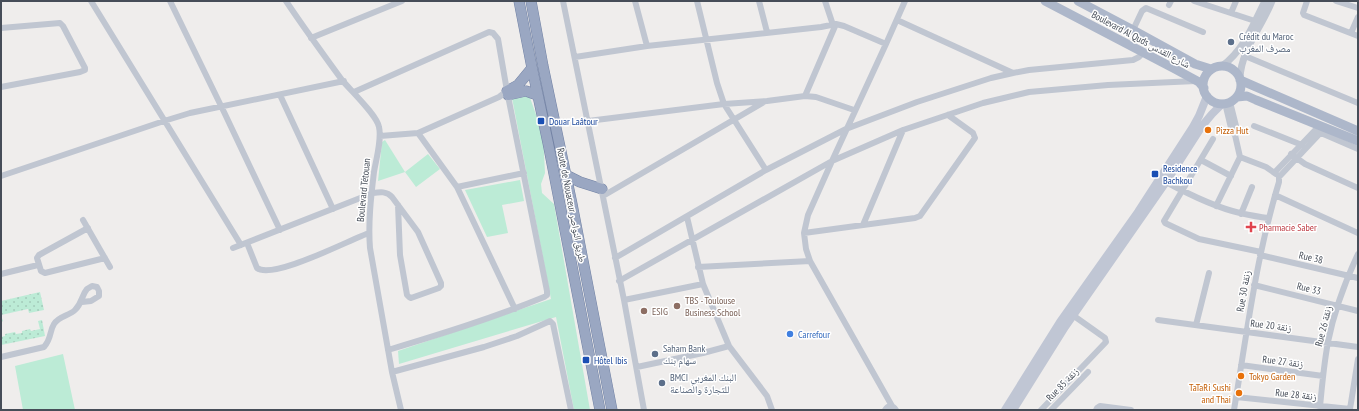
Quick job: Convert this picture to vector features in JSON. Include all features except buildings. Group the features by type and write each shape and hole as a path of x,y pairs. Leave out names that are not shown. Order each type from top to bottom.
{"highway":[{"name":"Route de Nouaceur طريق النواصر","path":"519,1 600,410"},
{"name":"Route de Nouaceur طريق النواصر","path":"531,1 612,410"},
{"path":"505,94 518,85 532,68"},
{"path":"505,94 526,91 538,95"},
{"path":"566,175 605,193"},
{"path":"570,194 580,189 605,193"}],"main road":[{"name":"Boulevard Al Quds شارع القدس","path":"1045,1 1197,81 1205,92"},
{"name":"Boulevard Al Quds شارع القدس","path":"1078,1 1195,64 1211,69"},
{"path":"1005,410 1060,322 1138,212 1199,116 1205,92 1205,78 1211,69 1222,66 1233,69 1240,79 1241,88 1229,101 1207,120 1166,182 1065,327 1013,410"},
{"path":"1240,79 1358,131"},
{"path":"1205,92 1211,100 1229,101 1247,96 1323,128 1358,140"}],"street":[{"path":"90,1 164,121 244,244 257,268 266,271 291,265 369,233"},
{"path":"170,1 280,230"},
{"name":"Boulevard Tétouan","path":"286,1 311,38 344,82 354,92 379,124 380,136 371,194 369,233 372,263 392,372 401,410"},
{"path":"311,38 402,1"},
{"path":"563,1 588,121 605,193 619,281 637,367 644,410"},
{"path":"635,1 647,46"},
{"path":"697,1 724,104 766,170"},
{"path":"759,1 767,32"},
{"path":"805,96 834,24 825,1"},
{"path":"894,408 810,261 804,233 808,215 854,110 905,1"},
{"path":"1194,1 1255,21"},
{"path":"1231,13 1236,1"},
{"path":"1222,66 1240,49 1265,1"},
{"path":"1240,79 1241,66 1244,56 1272,1"},
{"path":"1307,1 1303,15 1358,36"},
{"path":"1336,1 1358,8"},
{"path":"1133,30 1142,10 1146,8 1203,32"},
{"path":"1351,33 1358,17"},
{"path":"897,20 1013,73"},
{"path":"1,28 60,23 86,68 80,72 1,87"},
{"path":"575,57 647,46 821,27 834,24 844,26 886,44"},
{"path":"354,92 489,32 493,33 498,39 505,94 524,173 547,291 547,295 544,297 515,309 462,328 388,350"},
{"path":"615,258 766,170 846,129 917,102 991,78 1028,70 1133,60 1143,53"},
{"path":"1244,56 1358,103"},
{"path":"619,281 832,161 903,130 1002,98 1029,92 1108,85 1197,81"},
{"path":"1,176 190,113 344,82"},
{"path":"380,136 418,133 505,94"},
{"path":"280,95 333,209"},
{"path":"588,121 724,104 767,101 805,96 816,97 854,110"},
{"path":"605,193 767,101"},
{"path":"1216,206 1240,157 1235,135 1232,132 1229,101"},
{"path":"804,233 915,218 922,214 974,138 973,133 948,115"},
{"path":"1254,126 1307,148"},
{"path":"1277,174 1291,154 1300,145 1323,128"},
{"path":"1277,174 1297,159 1323,128"},
{"path":"1323,128 1358,149"},
{"path":"863,225 903,130"},
{"path":"418,133 457,187 515,309"},
{"path":"1182,191 1213,139"},
{"path":"1291,154 1305,164 1358,188"},
{"path":"1240,157 1266,167 1277,174"},
{"path":"1201,160 1231,176"},
{"path":"457,187 524,173"},
{"name":"Rue 30 زنقة","path":"1234,410 1260,254 1268,218 1279,182 1277,174"},
{"path":"1166,182 1216,206 1241,214 1268,218"},
{"path":"1241,214 1252,187"},
{"name":"Rue 38","path":"1182,191 1164,221 1165,224 1199,239 1358,278"},
{"path":"233,248 371,194 381,192 387,193 398,205 418,232 441,285 439,288 411,298 407,295 400,255 398,205"},
{"path":"1275,195 1358,233"},
{"path":"687,217 703,284 729,346 767,396 772,410"},
{"path":"83,220 110,268"},
{"path":"88,228 38,255 38,265 41,272 45,273 105,258"},
{"name":"Rue 26 زنقة","path":"1320,407 1328,343 1348,276 1358,254"},
{"path":"698,267 810,261"},
{"path":"1,274 38,265"},
{"path":"1196,325 1209,273"},
{"path":"624,300 703,284"},
{"name":"Rue 33","path":"1254,285 1358,311"},
{"path":"1,357 44,347 51,336 52,328 56,322 74,311 82,302"},
{"path":"1041,410 1106,342 1105,338 1074,316"},
{"path":"392,372 484,347 517,336 550,320 553,324 571,410"},
{"name":"Rue 20 زنقة","path":"1158,320 1358,347"},
{"path":"637,367 704,353 729,346"},
{"path":"1356,388 1358,360"},
{"name":"Rue 27 زنقة","path":"1241,365 1323,376"},
{"name":"Rue 85 زنقة","path":"1054,409 1088,372"},
{"name":"Rue 28 زنقة","path":"1236,397 1349,410 1356,388"},
{"path":"1049,402 1054,409"},
{"path":"1096,410 1100,406 1131,410"},
{"path":"885,410 888,407 894,408"}],"green space":[{"path":"529,95 543,134 545,173 541,184 542,193 554,204 590,410 574,410 556,317 399,364 398,351 551,299 512,98"},
{"path":"385,140 405,172 378,181 382,142"},
{"path":"428,154 440,169 416,187 405,172"},
{"path":"520,180 524,201 502,205 508,233 487,237 465,190"},
{"path":"40,292 44,310 29,313 28,309 1,315 1,301"},
{"path":"42,320 45,336 1,345 1,337 5,336 5,334 15,332 16,334 30,329 31,331 40,329 38,321"},
{"path":"63,354 75,410 23,410 15,366"}],"place":[{"name":"Crédit du Maroc مصرف المغرب","path":"1231,42"},
{"name":"Douar Laâtour","path":"541,121"},
{"name":"Pizza Hut","path":"1208,130"},
{"name":"Residence Bachkou","path":"1155,174"},
{"name":"Pharmacie Saber","path":"1251,227"},
{"name":"TBS - Toulouse Business School","path":"677,306"},
{"name":"ESIG","path":"644,311"},
{"name":"Carrefour","path":"790,334"},
{"name":"Saham Bank سهام بنك","path":"655,354"},
{"name":"Hôtel Ibis","path":"586,360"},
{"name":"Tokyo Garden","path":"1241,376"},
{"name":"BMCI البنك المغربي للتجارة والصناعة","path":"662,383"},
{"name":"TaTaRi Sushi and Thai","path":"1239,393"}]}
